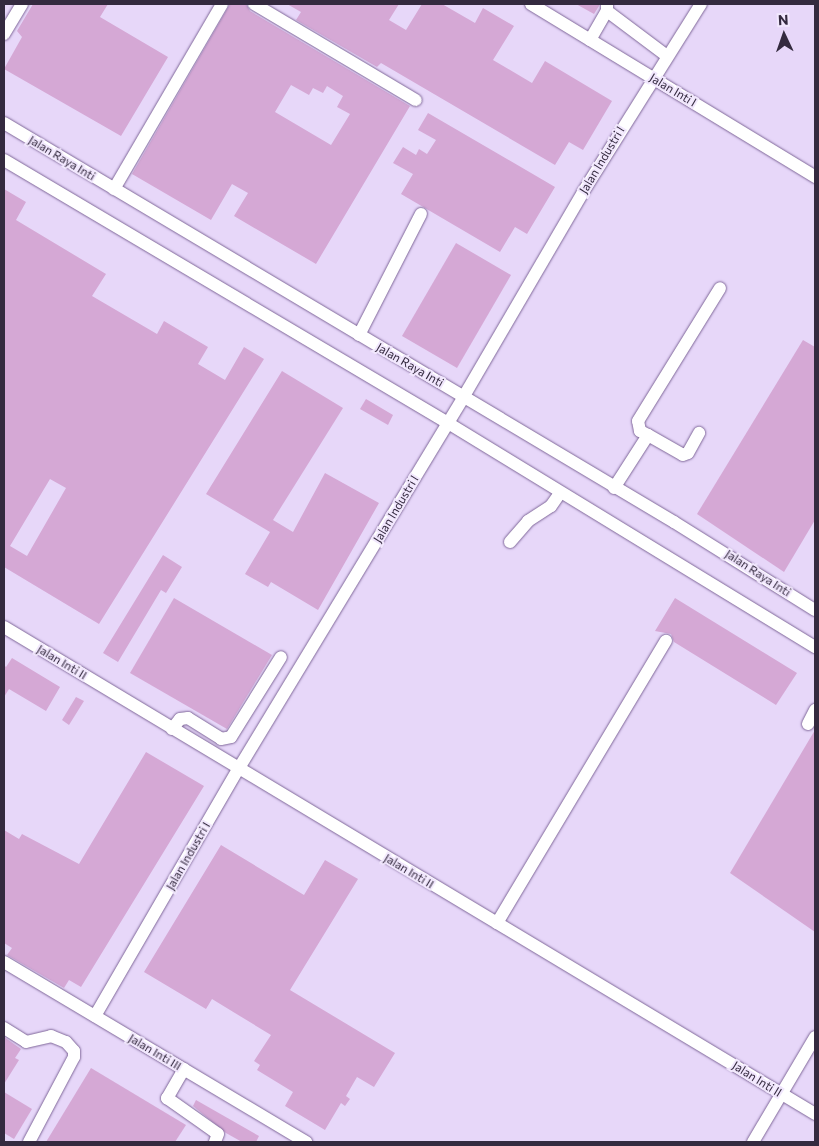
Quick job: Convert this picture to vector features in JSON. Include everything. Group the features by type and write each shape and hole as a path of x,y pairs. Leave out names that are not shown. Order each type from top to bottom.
{"street":[{"path":"4,34 22,4"},
{"path":"114,189 222,4"},
{"path":"254,4 416,100"},
{"name":"Jalan Inti I","path":"531,4 815,176"},
{"name":"Jalan Industri I","path":"95,1016 239,768 448,423 583,192 667,56 702,4"},
{"path":"590,40 607,7 667,56"},
{"name":"Jalan Raya Inti","path":"4,123 464,396 614,488 723,551 815,610"},
{"path":"4,160 448,423 815,647"},
{"path":"359,335 421,214"},
{"path":"699,433 688,453 683,455 640,431 638,421 720,288"},
{"path":"614,488 648,435"},
{"path":"510,542 528,521 551,506 560,493"},
{"name":"Jalan Inti II","path":"4,627 815,1114"},
{"path":"497,923 666,641"},
{"path":"172,729 180,719 188,718 222,739 231,737 281,657"},
{"path":"808,724 815,710"},
{"name":"Jalan Inti III","path":"4,962 306,1142"},
{"path":"4,1028 26,1042 51,1036 66,1042 74,1051 74,1057 29,1142"},
{"path":"753,1142 815,1037"},
{"path":"184,1069 167,1098 218,1134 215,1142"}],"building":[{"path":"33,4 108,4 100,17 168,57 121,136 4,69 22,37 17,31"},
{"path":"230,4 246,4 250,11 410,106 316,264 234,216 248,193 232,184 211,220 132,174","holes":["291,85 309,95 313,88 323,93 327,86 343,96 337,107 350,114 331,145 275,112"]},
{"path":"287,4 399,4 389,20 406,30 422,4 442,4 475,23 483,8 514,26 493,60 532,83 545,61 612,101 583,150 569,142 555,165 381,63 377,67 296,20 301,12"},
{"path":"576,4 599,4 599,6 594,14"},
{"path":"428,113 555,187 527,234 515,227 500,252 401,194 413,174 393,163 403,147 416,155 419,149 427,154 436,140 418,130"},
{"path":"4,189 26,202 16,220 106,274 92,296 157,334 164,321 208,347 198,364 225,380 244,347 264,359 99,624 4,567","holes":["50,479 66,488 27,556 10,546"]},
{"path":"456,243 511,275 457,368 402,336"},
{"path":"803,340 815,347 815,520 784,572 697,514"},
{"path":"282,371 343,408 273,520 293,532 325,473 379,503 318,610 271,582 268,587 245,574 270,532 206,494"},
{"path":"366,399 393,415 388,425 360,409"},
{"path":"163,555 182,567 166,593 161,590 118,662 103,653"},
{"path":"174,598 272,655 227,729 130,673"},
{"path":"675,598 797,673 776,705 674,642 671,634 655,631"},
{"path":"12,658 60,687 46,711 9,689 4,697 4,665 6,667"},
{"path":"76,697 84,701 69,725 62,720"},
{"path":"815,730 815,932 730,873"},
{"path":"146,752 204,786 81,987 69,980 64,988 7,955 12,948 4,943 4,830 19,839 22,834 79,864"},
{"path":"221,845 304,895 325,860 358,879 290,990 395,1053 374,1087 357,1077 346,1096 350,1099 345,1106 341,1103 325,1130 285,1106 293,1092 257,1070 260,1065 254,1061 271,1035 212,999 206,1009 144,972"},
{"path":"4,1037 21,1049 15,1058 19,1060 4,1084"},
{"path":"91,1068 186,1125 175,1142 46,1142"},
{"path":"4,1092 32,1109 14,1139 4,1133"},
{"path":"196,1100 259,1136 256,1142 242,1142 226,1133 193,1106"}]}
